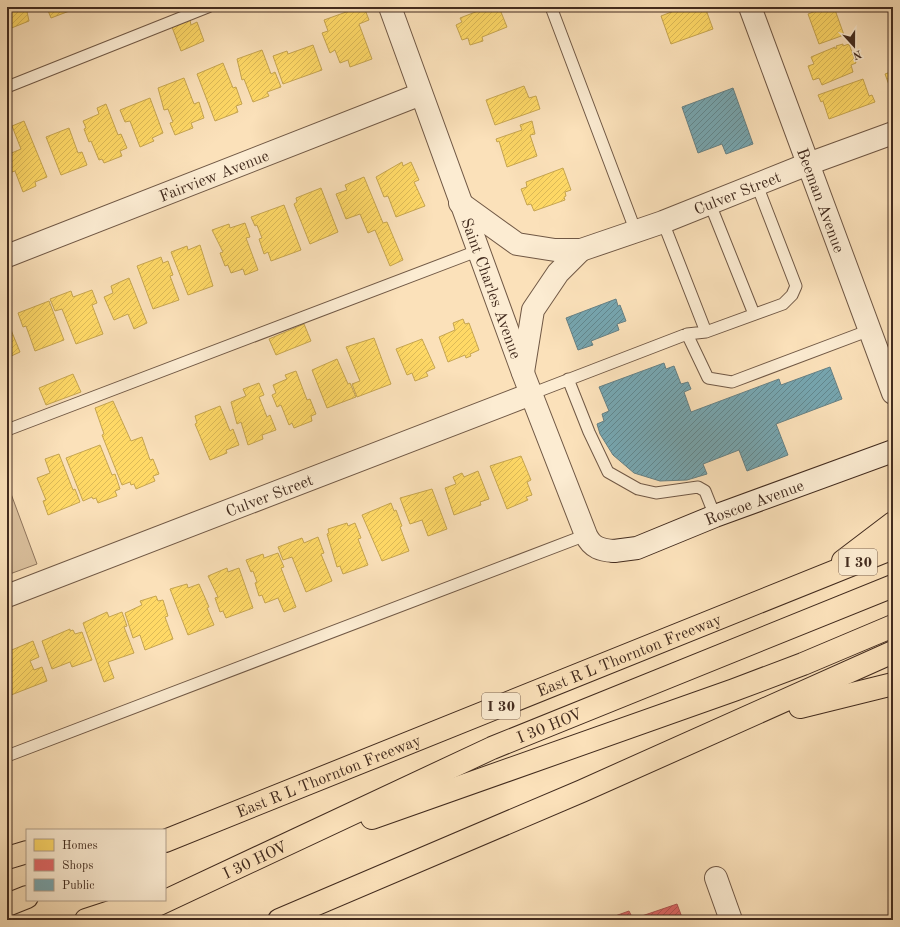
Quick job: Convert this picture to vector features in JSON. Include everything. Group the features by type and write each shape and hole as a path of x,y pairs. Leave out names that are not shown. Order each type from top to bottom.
{"highway":[{"path":"822,577 883,529 893,523"},
{"name":"East R L Thornton Freeway","path":"170,837 893,548"},
{"name":"I 30 HOV","path":"212,879 527,733 893,586"},
{"name":"I 30 HOV","path":"212,879 365,821 734,690 810,661 893,626"},
{"path":"279,920 460,844 698,740 893,652"},
{"path":"698,740 828,699 893,684"},
{"path":"7,858 26,852"},
{"path":"166,895 212,879"},
{"path":"166,901 212,879"},
{"path":"7,905 26,897"},
{"path":"86,920 145,901"},
{"path":"96,920 149,901"},
{"path":"125,920 165,901"}],"street":[{"name":"Saint Charles Avenue","path":"390,7 477,251 589,543 600,550 614,551"},
{"name":"Beeman Avenue","path":"750,7 893,393"},
{"name":"Fairview Avenue","path":"7,256 421,94"},
{"name":"Culver Street","path":"581,250 663,222 808,164 893,133"},
{"path":"460,203 517,244 555,250 581,250"},
{"path":"523,373 533,310 558,273 581,250"},
{"name":"Culver Street","path":"7,596 531,394"},
{"name":"Roscoe Avenue","path":"614,551 637,548 715,516 893,450"},
{"path":"716,878 731,920"}],"lane":[{"path":"7,87 208,7"},
{"path":"551,7 636,232"},
{"path":"531,394 687,334 706,332 783,304 792,295 796,286 757,185"},
{"path":"710,204 754,314"},
{"path":"663,222 706,332"},
{"path":"7,430 477,251"},
{"path":"687,334 708,378 732,382 870,330"},
{"path":"568,379 589,432 608,472 638,489 656,493 698,487 705,491 715,516"},
{"path":"7,756 586,535"}],"shaded area":[{"path":"7,483 37,564 7,575"}],"building: Homes":[{"path":"7,7 26,7 29,21 9,29 7,24"},
{"path":"44,7 71,7 72,10 51,18 47,8"},
{"path":"360,7 364,7 369,20 359,24 372,59 350,67 348,60 340,63 335,50 330,53 322,33 328,31 324,20"},
{"path":"478,7 499,7 507,27 482,37 483,41 470,45 468,38 462,40 456,25 462,22 460,18 478,11"},
{"path":"673,7 705,7 713,29 671,44 661,16 674,11"},
{"path":"826,7 834,7 844,35 819,44 808,14"},
{"path":"190,20 191,25 197,22 204,41 181,51 172,27"},
{"path":"843,44 843,46 849,44 856,63 851,65 853,72 822,85 819,78 813,80 808,66 814,64 811,57 835,47 835,49 837,48 836,46"},
{"path":"313,45 322,70 283,84 273,56 287,51 288,54"},
{"path":"262,50 271,74 275,72 281,87 267,92 269,96 253,102 244,79 242,80 237,59"},
{"path":"223,63 233,88 236,87 242,104 236,106 238,112 215,121 197,74"},
{"path":"893,71 893,96 885,74"},
{"path":"184,78 194,104 199,102 204,118 191,123 193,128 175,135 170,123 173,122 168,109 164,110 158,88"},
{"path":"863,79 869,96 872,95 875,102 829,119 823,101 821,102 818,95"},
{"path":"524,86 529,98 536,96 540,109 495,125 486,100"},
{"path":"150,98 163,133 152,138 154,141 140,147 130,121 125,122 120,110"},
{"path":"106,104 118,135 121,134 127,148 120,151 122,156 104,163 102,159 99,160 91,141 89,142 84,129 86,128 83,121 99,114 97,108"},
{"path":"24,121 47,177 35,182 36,186 23,192 15,171 12,172 7,160 7,155 21,149 12,126"},
{"path":"532,121 535,134 530,135 537,156 507,167 499,141 497,142 496,139 522,130 520,125"},
{"path":"69,128 78,153 82,152 87,165 61,175 46,137"},
{"path":"402,162 403,166 411,162 419,180 414,182 425,206 396,217 388,196 384,197 376,177"},
{"path":"563,168 571,190 565,192 565,200 534,211 531,204 527,205 521,189 527,187 526,182"},
{"path":"364,177 383,223 387,222 403,260 390,266 375,230 368,233 360,214 346,219 336,194 347,190 345,185"},
{"path":"321,188 338,232 310,244 294,204 297,202 296,198"},
{"path":"284,205 301,250 271,261 268,252 264,254 259,239 262,238 257,225 255,226 251,217"},
{"path":"245,223 250,237 246,238 258,270 245,275 243,269 231,273 228,265 225,266 220,253 223,252 212,230 229,224 230,228"},
{"path":"200,245 213,286 188,295 171,252 187,246 188,250"},
{"path":"161,257 163,263 168,261 173,275 170,276 179,300 153,309 137,266"},
{"path":"129,278 147,323 134,329 128,314 114,320 104,297 113,293 111,286"},
{"path":"92,290 97,303 92,305 103,334 76,344 62,309 55,311 50,299 71,291 73,297"},
{"path":"49,301 64,340 35,351 26,326 23,327 18,313"},
{"path":"463,319 465,324 469,323 479,350 470,354 471,356 466,358 465,355 448,362 439,337 455,330 453,323"},
{"path":"7,320 20,352 7,358"},
{"path":"304,324 311,341 276,355 269,339"},
{"path":"374,338 391,384 357,397 352,384 360,381 346,347"},
{"path":"422,339 435,368 426,372 428,376 415,381 412,373 407,375 396,349"},
{"path":"337,359 348,384 350,383 356,397 327,408 312,370"},
{"path":"296,371 307,400 310,399 316,414 311,416 312,421 294,428 292,423 289,425 281,405 277,407 272,395 276,393 273,385 287,379 285,375"},
{"path":"73,374 81,392 46,405 39,388"},
{"path":"259,383 264,395 259,397 267,417 270,415 276,430 262,435 263,439 248,445 241,422 237,424 231,402 246,396 243,389"},
{"path":"113,401 131,441 142,437 150,460 153,459 159,474 153,476 155,481 136,489 134,484 131,485 130,482 122,485 102,435 104,434 95,408"},
{"path":"220,406 230,431 233,429 239,445 226,450 227,453 210,460 195,424 197,423 195,416"},
{"path":"100,445 112,475 115,474 120,489 115,491 117,496 98,503 96,498 93,499 92,497 83,501 66,458"},
{"path":"59,454 73,490 75,489 80,502 48,515 43,501 46,500 37,478 50,473 45,459"},
{"path":"521,456 531,480 527,482 532,495 526,497 528,500 507,509 490,466"},
{"path":"478,471 489,499 480,502 481,505 454,515 445,488 456,484 453,477 462,473 464,477"},
{"path":"432,489 447,529 428,536 422,520 410,524 400,498"},
{"path":"391,503 394,511 396,510 402,526 400,527 409,551 382,561 362,515"},
{"path":"347,523 348,526 355,523 361,538 358,539 368,565 343,574 340,566 337,567 327,534 329,533 328,529"},
{"path":"318,537 324,553 321,554 332,581 306,592 292,557 283,560 278,547 302,538 304,543"},
{"path":"278,553 284,567 281,568 296,607 284,612 278,598 265,603 262,595 259,596 255,583 257,582 253,571 251,572 246,560 263,554 264,558"},
{"path":"227,568 228,572 239,568 253,608 226,618 223,611 220,612 215,598 218,597 208,576"},
{"path":"187,584 188,588 199,584 209,607 207,608 214,625 188,635 170,589"},
{"path":"156,596 158,601 163,600 168,616 165,617 173,639 145,650 140,635 133,638 125,613 142,605 140,601"},
{"path":"107,612 109,617 122,612 127,626 124,627 134,653 108,662 114,678 104,682 83,623"},
{"path":"70,629 70,631 73,630 75,634 82,632 92,660 72,667 70,662 52,669 42,641"},
{"path":"33,641 39,657 30,661 34,670 42,667 47,681 11,695 7,684 7,652"}],"building: Shops":[{"path":"677,904 683,920 604,920 629,911 633,919"}],"building: Public":[{"path":"733,88 753,144 726,154 722,144 698,153 682,107"},
{"path":"616,299 626,321 617,324 619,330 591,341 593,345 578,350 566,318"},
{"path":"664,363 666,369 674,366 681,384 688,382 691,389 684,392 691,412 779,379 781,385 830,367 842,399 776,424 788,455 747,471 739,450 703,464 707,474 687,480 660,481 634,473 613,455 600,434 597,424 604,421 602,414 609,411 599,387"}]}
